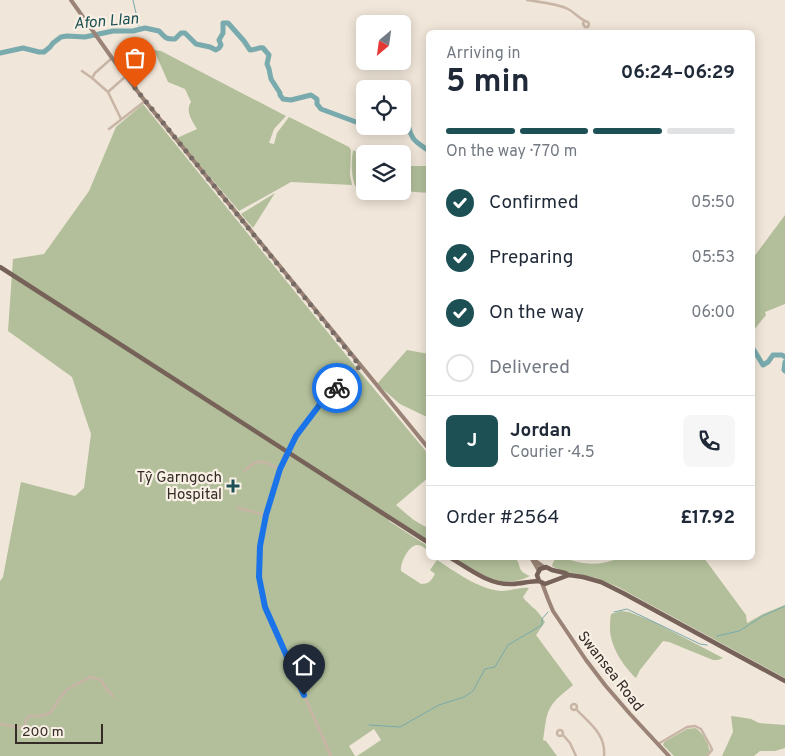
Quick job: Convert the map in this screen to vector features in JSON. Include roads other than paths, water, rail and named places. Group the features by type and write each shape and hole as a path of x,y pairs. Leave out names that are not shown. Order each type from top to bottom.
{"main road":[{"path":"71,0 144,101 426,445"},
{"path":"0,267 426,541"},
{"path":"454,560 491,581 508,584 528,581 545,584 569,575"},
{"path":"533,560 541,582"},
{"path":"535,560 545,568 613,588 785,682"},
{"path":"528,581 545,568"},
{"path":"546,592 554,574 552,570"},
{"name":"Swansea Road","path":"541,582 553,611 595,672 668,756"}],"street":[{"path":"530,0 566,8 584,21"},
{"path":"92,78 112,58"},
{"path":"95,73 83,72 108,92 121,119"},
{"path":"108,92 126,76"},
{"path":"109,129 144,101"},
{"path":"331,756 265,607 259,577 260,546 266,515 280,469 296,436 321,403 360,366"},
{"path":"244,471 256,462 261,461 280,469"},
{"path":"238,508 266,515"},
{"path":"0,724 24,728 27,718 50,713 68,689 90,677 101,680 113,696"},
{"path":"576,709 601,735 604,756"},
{"path":"658,744 688,727 695,726 701,729 711,747 712,750 706,756"},
{"path":"563,736 570,743 576,756"}],"waterway":[{"path":"133,0 139,26"},
{"name":"Afon Llan","path":"0,53 23,48 44,52 61,37 85,37 113,31 133,31 145,28 159,31 169,39 175,39 181,33 185,33 196,44 216,50 221,45 219,40 223,33 223,23 228,23 250,50 263,48 269,55 267,64 271,79 283,99 291,100 311,95 317,99 317,104 321,109 356,122"},
{"name":"Afon Llan","path":"411,135 414,140 426,149"},
{"name":"Afon Llan","path":"755,352 763,365 773,355 785,357"},
{"name":"Afon Llan","path":"785,362 785,371"},
{"path":"717,636 739,631 763,616 785,606"},
{"path":"614,612 627,609 700,644 707,645"},
{"path":"369,725 400,727 439,705 464,697 473,691 485,669 495,667 508,645 542,625 542,619 548,612"}],"place":[{"name":"Tŷ Garngoch Hospital","path":"233,486"}]}
